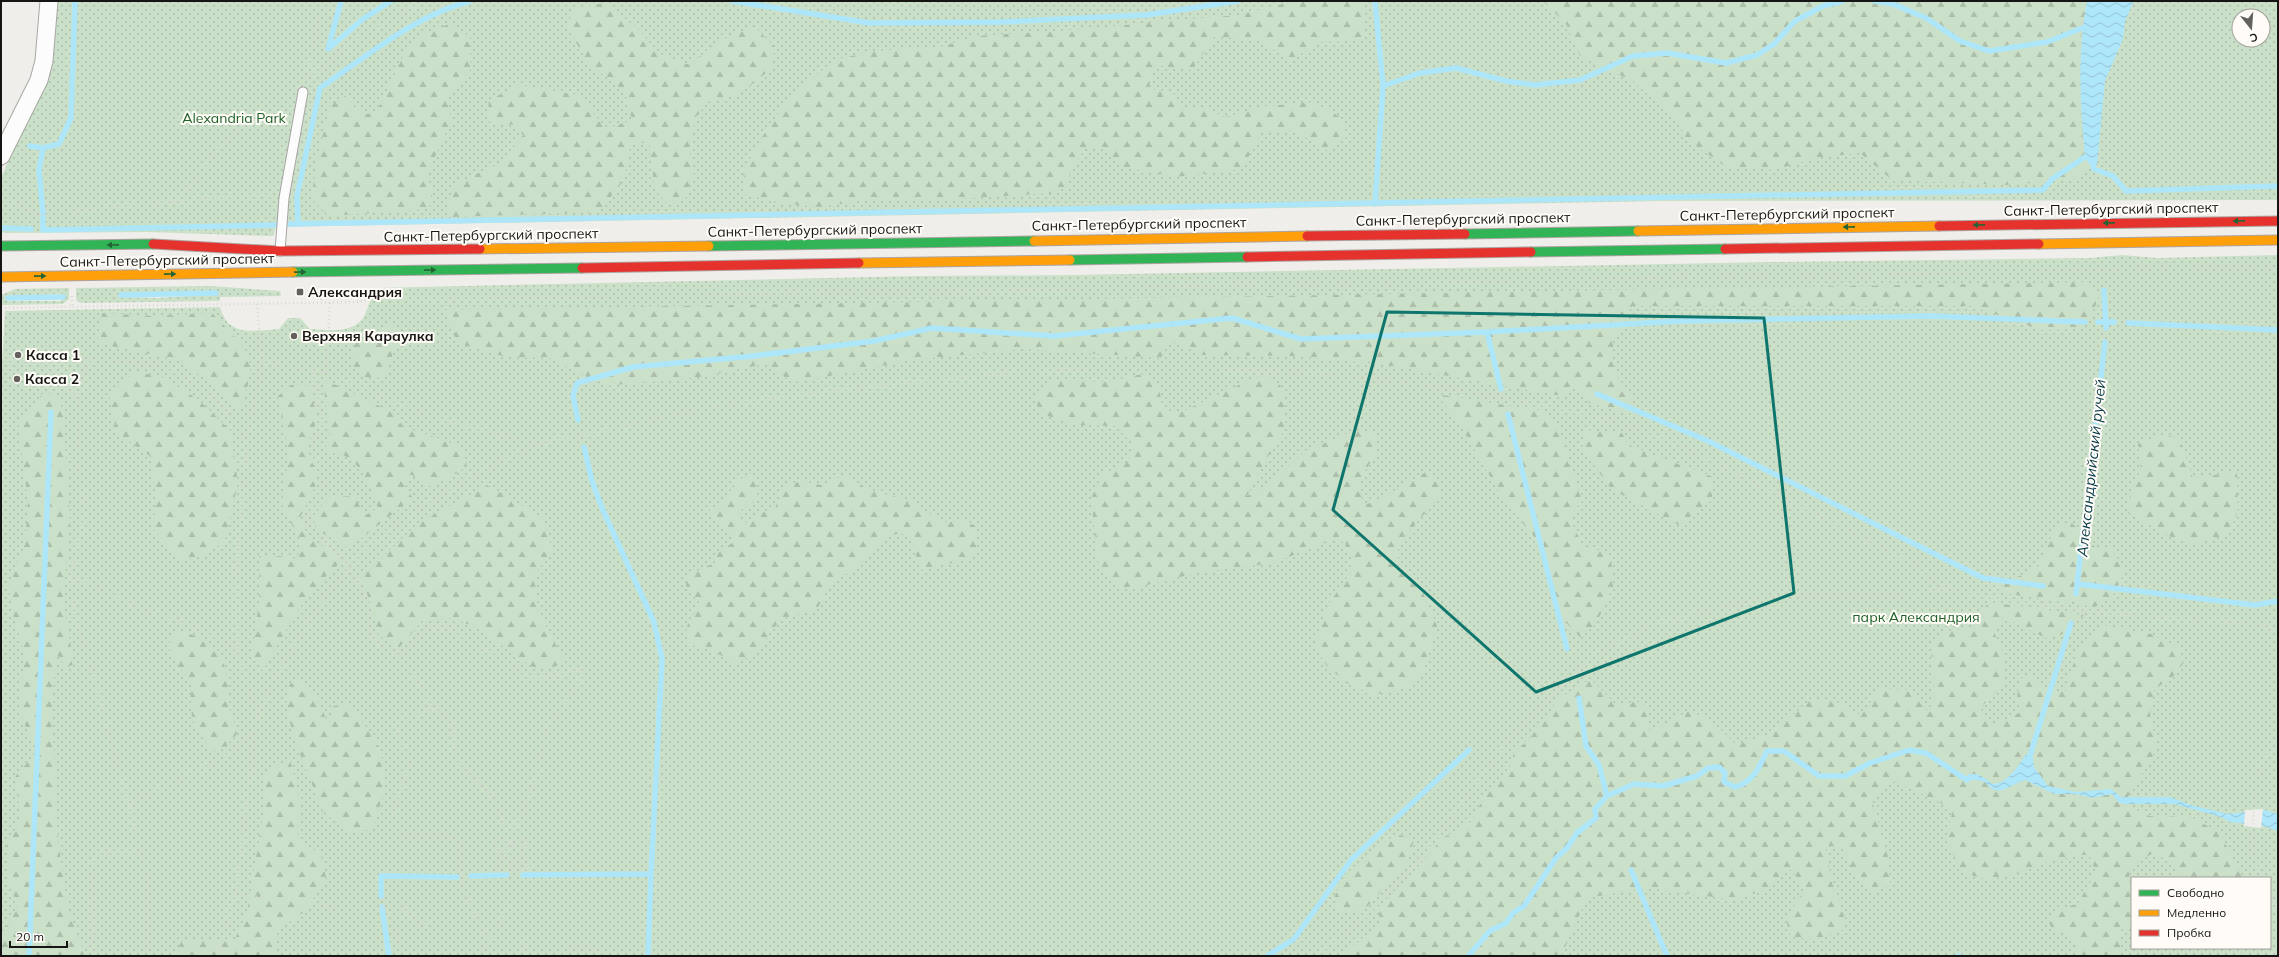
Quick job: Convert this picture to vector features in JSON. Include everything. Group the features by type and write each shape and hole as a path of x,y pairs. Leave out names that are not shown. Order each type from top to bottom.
{"main road":[{"name":"Санкт-Петербургский проспект","path":"1,246 152,244 280,251 382,251 2278,221"},
{"name":"Санкт-Петербургский проспект","path":"1,277 2278,240"}],"street":[{"path":"1,156 39,80 44,61 50,1"}],"lane":[{"path":"280,251 284,198 302,95"}],"path":[{"path":"172,202 201,174 211,161 216,148 238,129 253,122 267,121 302,95 307,80 322,1"},
{"path":"307,80 360,37 423,1"},
{"path":"829,1 883,6 1040,1"},
{"path":"1,178 18,199 39,215"},
{"path":"1,202 39,215 261,194 284,198"},
{"path":"1,314 1,308 330,303 359,302 370,299 668,296 2278,268"},
{"path":"320,289 321,303"},
{"path":"326,372 330,303"},
{"path":"257,304 262,359 248,439 235,589 238,650 257,717"},
{"path":"20,365 58,358 141,362 168,369 194,384 222,406 248,439"},
{"path":"1,359 10,359 10,364 12,364"},
{"path":"94,359 86,367 81,380 78,398 80,419 77,461 84,507 80,537 71,575 76,615 129,803 148,883 147,956"},
{"path":"262,359 278,367 326,372 402,405 440,419 514,439 541,444"},
{"path":"43,361 78,398"},
{"path":"217,956 236,894 257,717 277,674 310,619 349,566 399,521 424,505 507,459 541,444 665,416 745,401 830,391 1017,373 1142,368 1199,369 1306,372 1397,381 1515,399 1594,417 1653,435 1689,449 1925,570 1946,589"},
{"path":"313,370 323,424 313,443 312,453 323,473 324,484 308,514 306,524 310,532 341,554 363,590 369,607 369,628 373,638 399,656 425,692 432,709"},
{"path":"71,575 136,606 202,630 238,650"},
{"path":"1318,956 1375,909 1439,836 1518,730 1582,667 1615,644 1656,625 1690,614 1755,599 1789,596 1906,596 1946,589 2104,613 2264,625 2278,623"},
{"path":"2264,625 2278,635"},
{"path":"399,656 431,626 448,626 455,628 465,640 477,647 495,653 503,661 526,676 538,678 576,669 581,671 580,682 546,731 534,788 520,819 513,828 512,845"},
{"path":"487,939 471,907 461,880 460,841 439,835 398,836 391,828 390,821 411,762 401,741 398,729 406,718 432,709 444,712 452,721 457,760 462,769 486,790 497,807 503,823 513,828"},
{"path":"129,803 206,767 241,745 254,733"},
{"path":"2262,877 2251,852 2255,793 2260,767 2278,738"},
{"path":"502,838 522,853 528,861 528,868 522,871 501,856 496,848 496,840 502,838"},
{"path":"528,839 529,842 528,847 511,864 503,870 495,871 495,865 501,856 512,845 519,840 528,839"},
{"path":"94,956 92,868 94,859 101,854 141,852"},
{"path":"480,956 487,939 508,908 513,891 511,864"},
{"path":"236,894 334,907 403,907"},
{"path":"2271,897 2278,913"},
{"path":"403,907 445,956"},
{"path":"402,956 396,932 403,907"},
{"path":"420,928 431,919"},
{"path":"83,956 93,938"},
{"path":"524,938 525,956"},
{"path":"557,956 566,951 579,948 592,949 607,956"},
{"path":"2269,956 2278,952"}],"highlighted area":[{"path":"1387,312 1764,318 1794,593 1536,692 1333,510"}],"green space":[{"name":"Alexandria Park","path":"56,1 2278,1 2278,200 1662,201 276,227 273,236 147,232 1,232 1,177 47,83 52,63"},
{"path":"1294,1 1364,1 1365,21 1362,41 1319,42 1291,61 1260,41 1215,36 1192,70 1155,65 1148,89 1173,92 1182,110 1202,107 1225,117 1267,106 1314,102 1340,117 1348,136 1328,151 1293,130 1261,133 1242,169 1176,177 1123,167 1104,149 1087,147 1071,168 1068,186 1053,193 959,199 868,200 819,207 777,203 745,194 743,171 764,134 788,100 834,60 874,51 940,47 975,36 1086,29 1238,15"},
{"path":"1543,1 2087,1 2082,28 2080,101 2084,158 2091,167 2072,180 2005,185 1892,180 1860,153 1816,158 1774,170 1726,167 1686,139 1677,119 1632,81 1580,56 1566,24"},
{"path":"605,3 637,28 660,54 690,65 715,43 754,26 775,47 771,69 741,93 707,103 695,118 690,154 694,175 686,198 668,205 655,190 650,156 650,143 631,143 624,180 599,212 451,217 448,206 453,185 499,164 523,135 515,125 487,122 489,100 519,85 579,95 606,129 632,120 625,92 587,62 567,26 574,8"},
{"path":"449,24 470,37 470,70 448,97 451,122 426,176 433,190 429,209 328,216 311,199 318,156 330,105 345,96 364,115 377,111 405,52 416,37"},
{"name":"парк Александрия","path":"2122,255 2157,258 2278,255 2278,956 1,956 1,381 5,311 220,307 224,317 229,323 235,328 243,330 260,331 279,329 288,318 300,318 310,329 338,330 352,327 363,318 375,288 918,276 1075,275 1772,262 2090,258"},
{"path":"2087,282 2099,299 2083,329 2042,330 1971,306 1632,306 1613,341 1613,371 1632,396 1630,414 1589,403 1577,386 1562,396 1381,364 1290,356 1203,355 1169,340 1161,358 1022,349 911,360 794,383 765,364 699,377 605,386 550,358 506,357 457,343 445,310"},
{"path":"210,286 280,291 281,296 220,297 220,301 80,303 76,300 76,288","holes":["216,291 216,294 158,298 121,297 121,294"]},
{"path":"69,288 69,299 63,304 1,305 1,295 15,289","holes":["63,294 62,301 8,301 8,296"]},
{"path":"102,313 154,316 212,313 235,337 248,356 250,365 249,377 240,410 205,379 178,360 97,343"},
{"path":"393,322 398,339 384,378 363,377 353,366 354,344"},
{"path":"133,370 170,380 202,403 230,430 238,483 225,541 206,555 182,560 153,529 156,497 150,456 116,432 109,392 126,381"},
{"path":"1142,374 1158,384 1163,409 1179,413 1254,378 1272,377 1285,391 1285,421 1280,442 1268,456 1247,496 1278,477 1305,451 1356,430 1375,433 1377,452 1359,481 1363,506 1387,495 1429,470 1437,478 1441,495 1398,544 1398,569 1420,585 1437,626 1424,671 1406,688 1373,695 1347,683 1327,666 1315,646 1328,605 1350,573 1351,555 1345,543 1335,539 1273,563 1196,573 1139,587 1117,587 1099,570 1091,498 1103,474 1129,461 1133,443 1123,435 1119,426 1076,425 1042,414 1034,398 1054,381 1107,382"},
{"path":"327,381 390,411 404,427 458,445 467,462 465,468 432,487 410,474 405,487 413,498 349,548 317,530 312,517 330,497 355,496 364,516 378,508 369,485 356,464 343,455 324,452 330,435 323,382"},
{"path":"291,385 310,386 317,418 307,448 317,475 316,484 300,518 308,537 329,550 341,562 318,584 293,617 263,671 252,654 260,593 259,556 279,556 298,559 300,540 281,503 289,455 278,396"},
{"path":"45,391 58,398 63,410 70,522 63,600 74,664 65,668 56,652 51,718 55,764 58,840 69,914 86,956 1,956 1,937 18,907 9,883 7,844 21,819 15,777 37,751 21,717 20,687 25,657 12,611 9,584 25,544 28,503 18,422"},
{"path":"1436,394 1544,411 1558,427 1582,501 1569,517 1582,544 1611,555 1613,587 1596,624 1580,637 1559,615 1536,539 1503,499 1456,418"},
{"path":"1586,430 1622,433 1628,445 1713,477 1712,500 1679,525 1611,489 1582,448"},
{"path":"2165,434 2180,440 2193,478 2237,472 2238,510 2229,534 2190,545 2169,536 2127,512 2132,489 2141,469 2138,444"},
{"path":"748,474 755,479 758,499 742,509 739,517 744,523 759,513 775,508 785,484 804,481 821,485 845,475 868,490 913,501 941,522 968,521 976,527 977,553 969,559 921,570 911,540 904,534 887,534 862,563 831,584 817,609 781,619 753,655 734,663 710,649 691,645 688,639 687,628 701,604 687,590 686,582 691,574 716,562 717,553 732,543 734,534 711,519 710,509 725,501 734,484"},
{"path":"487,485 543,518 553,553 534,575 539,613 566,664 537,670 477,628 453,618 423,620 397,650 378,634 372,607 361,578 416,525"},
{"path":"2071,522 2096,548 2111,548 2125,571 2112,598 2095,607 1997,592 2004,583 2038,567 2056,525"},
{"path":"1989,602 2084,615 2061,635 2046,638 2003,617 1994,632 2004,654 2003,685 1980,708 1992,725 2022,712 2017,697 2020,679 2031,674 2041,689 2065,692 2076,655 2101,625 2151,634 2179,648 2184,662 2175,675 2154,690 2150,714 2157,749 2128,797 2121,797 2114,791 2076,792 2048,786 2026,754 2002,782 1993,784 1980,775 1971,779 1985,782 1989,787 2013,787 2025,780 2068,795 2091,798 2112,794 2118,802 2150,816 2191,817 2220,833 2242,877 2179,877 2173,863 2153,853 2129,868 2131,927 2122,929 2119,936 2121,956 2077,956 2075,940 2066,931 2053,931 2049,923 2055,912 2078,903 2096,872 2089,854 2052,860 2017,873 1989,880 1963,873 1946,839 1953,809 1895,781 1871,798 1889,860 1890,885 1871,892 1856,879 1843,848 1825,845 1831,880 1844,916 1845,929 1817,939 1791,937 1786,920 1804,889 1791,869 1767,889 1735,900 1648,888 1587,898 1561,956 1341,956 1380,924 1379,911 1443,838 1472,821 1487,791 1509,769 1514,753 1530,738 1560,698 1586,682 1592,680 1615,704 1638,702 1647,710 1647,731 1668,723 1690,710 1716,725 1737,745 1772,733 1810,700 1842,703 1861,716 1879,689 1908,690 1929,713 1934,690 1931,647 1947,631 1974,628 1980,614"},
{"path":"177,629 199,637 213,646 219,652 223,660 228,687 228,705 237,734 226,746 212,751 193,719 191,711 192,681 179,667 168,646"},
{"path":"302,679 318,701 329,725 333,706 350,704 376,745 385,772 385,787 382,801 372,829 350,833 324,813 293,736 286,704 290,684"},
{"path":"290,759 300,800 298,838 321,855 326,877 307,910 278,930 275,956 173,956 182,941 235,939 247,912 263,816 263,774"},
{"path":"1397,834 1414,840 1407,862 1369,905 1358,912 1343,912 1336,907 1334,898 1345,875 1375,848"}],"water":[{"path":"2087,1 2134,1 2125,21 2123,39 2105,81 2097,165 2089,164 2085,157 2082,118 2080,79 2082,40"},
{"path":"2026,754 2033,758 2034,767 2048,786 2076,792 2111,789 2121,797 2170,797 2191,805 2228,814 2265,810 2278,814 2278,831 2264,826 2230,822 2221,817 2174,804 2124,804 2118,802 2112,794 2091,798 2076,794 2054,794 2025,780 2005,789 1995,790 1985,782 1972,779 1969,775 1975,774 1993,784 1998,783 2003,781 2012,773"}],"pier":[{"path":"2263,809 2261,828 2244,826 2245,810"}],"waterway":[{"path":"43,214 39,170 43,148 59,144 71,118 75,1"},
{"path":"341,1 328,49 363,19 391,1"},
{"path":"298,223 297,196 320,88 373,50 410,27 430,16 470,1"},
{"path":"732,1 869,23 1000,22 1146,15 1238,1"},
{"path":"1375,1 1383,86"},
{"path":"1375,204 1383,86 1420,73 1456,68 1506,81 1535,85 1580,80 1633,56 1667,53 1726,63 1757,55 1774,44 1795,21 1823,6 1843,1"},
{"path":"1875,1 1893,4 1926,18 1960,41 1989,51 2047,42 2082,28"},
{"path":"30,146 43,148"},
{"path":"289,224 2043,190 2052,179 2085,157"},
{"path":"2093,165 2094,169 2113,176 2126,191 2278,186"},
{"path":"43,217 43,230 275,225"},
{"path":"1,228 31,229"},
{"path":"2104,290 2106,328"},
{"path":"121,295 216,293"},
{"path":"8,298 63,297"},
{"path":"578,420 573,396 577,383 633,367 753,356 874,341 932,328 1054,336 1232,318 1301,339 1487,332 1682,321 1930,316 2085,322"},
{"name":"Александрийский ручей","path":"2098,322 2114,322"},
{"path":"2128,323 2278,330"},
{"path":"1487,332 1501,389"},
{"name":"Александрийский ручей","path":"2076,594 2105,342"},
{"path":"1597,394 1708,441 1983,578 2043,586"},
{"path":"29,956 51,412"},
{"path":"1508,414 1567,649"},
{"path":"584,447 592,481 602,508 654,622 662,659 651,874"},
{"path":"2078,584 2255,605 2278,601"},
{"name":"Александрийский ручей","path":"2028,762 2071,623"},
{"path":"1579,698 1586,746 1599,765 1607,796"},
{"path":"1267,956 1294,939 1351,860 1469,750"},
{"name":"Александрийский ручей","path":"1468,956 1490,931 1506,923 1513,913 1524,906 1556,858 1567,848 1577,833 1596,818 1595,809 1607,796 1634,784 1663,786 1697,776 1708,768 1719,767 1725,773 1724,782 1735,787 1742,785 1751,778 1767,751 1784,751 1819,776 1845,776 1870,763 1909,750 1926,753 1967,780 1970,777 1976,777"},
{"path":"1631,870 1667,956"},
{"path":"523,875 651,874 648,956"},
{"path":"471,876 507,875"},
{"path":"381,896 381,876 457,877"},
{"path":"382,907 389,956"}],"traffic: fast":[{"path":"1465,234 1638,231"},
{"path":"709,246 1034,241"},
{"path":"1,246 153,244"},
{"path":"1531,252 1725,249"},
{"path":"1070,260 1247,257"},
{"path":"293,272 582,268"}],"traffic: slow":[{"path":"1638,231 1939,226"},
{"path":"1034,241 1307,236"},
{"path":"2039,244 2278,240"},
{"path":"480,249 709,246"},
{"path":"859,263 1070,260"},
{"path":"1,277 293,272"}],"traffic: jam":[{"path":"1939,226 2278,221"},
{"path":"1307,236 1465,234"},
{"path":"153,244 280,251 480,249"},
{"path":"1725,249 2039,244"},
{"path":"1247,257 1531,252"},
{"path":"582,268 859,263"}],"place":[{"name":"Александрия","path":"300,292"},
{"name":"Верхняя Караулка","path":"294,336"},
{"name":"Касса 1","path":"18,355"},
{"name":"Касса 2","path":"17,379"}]}
